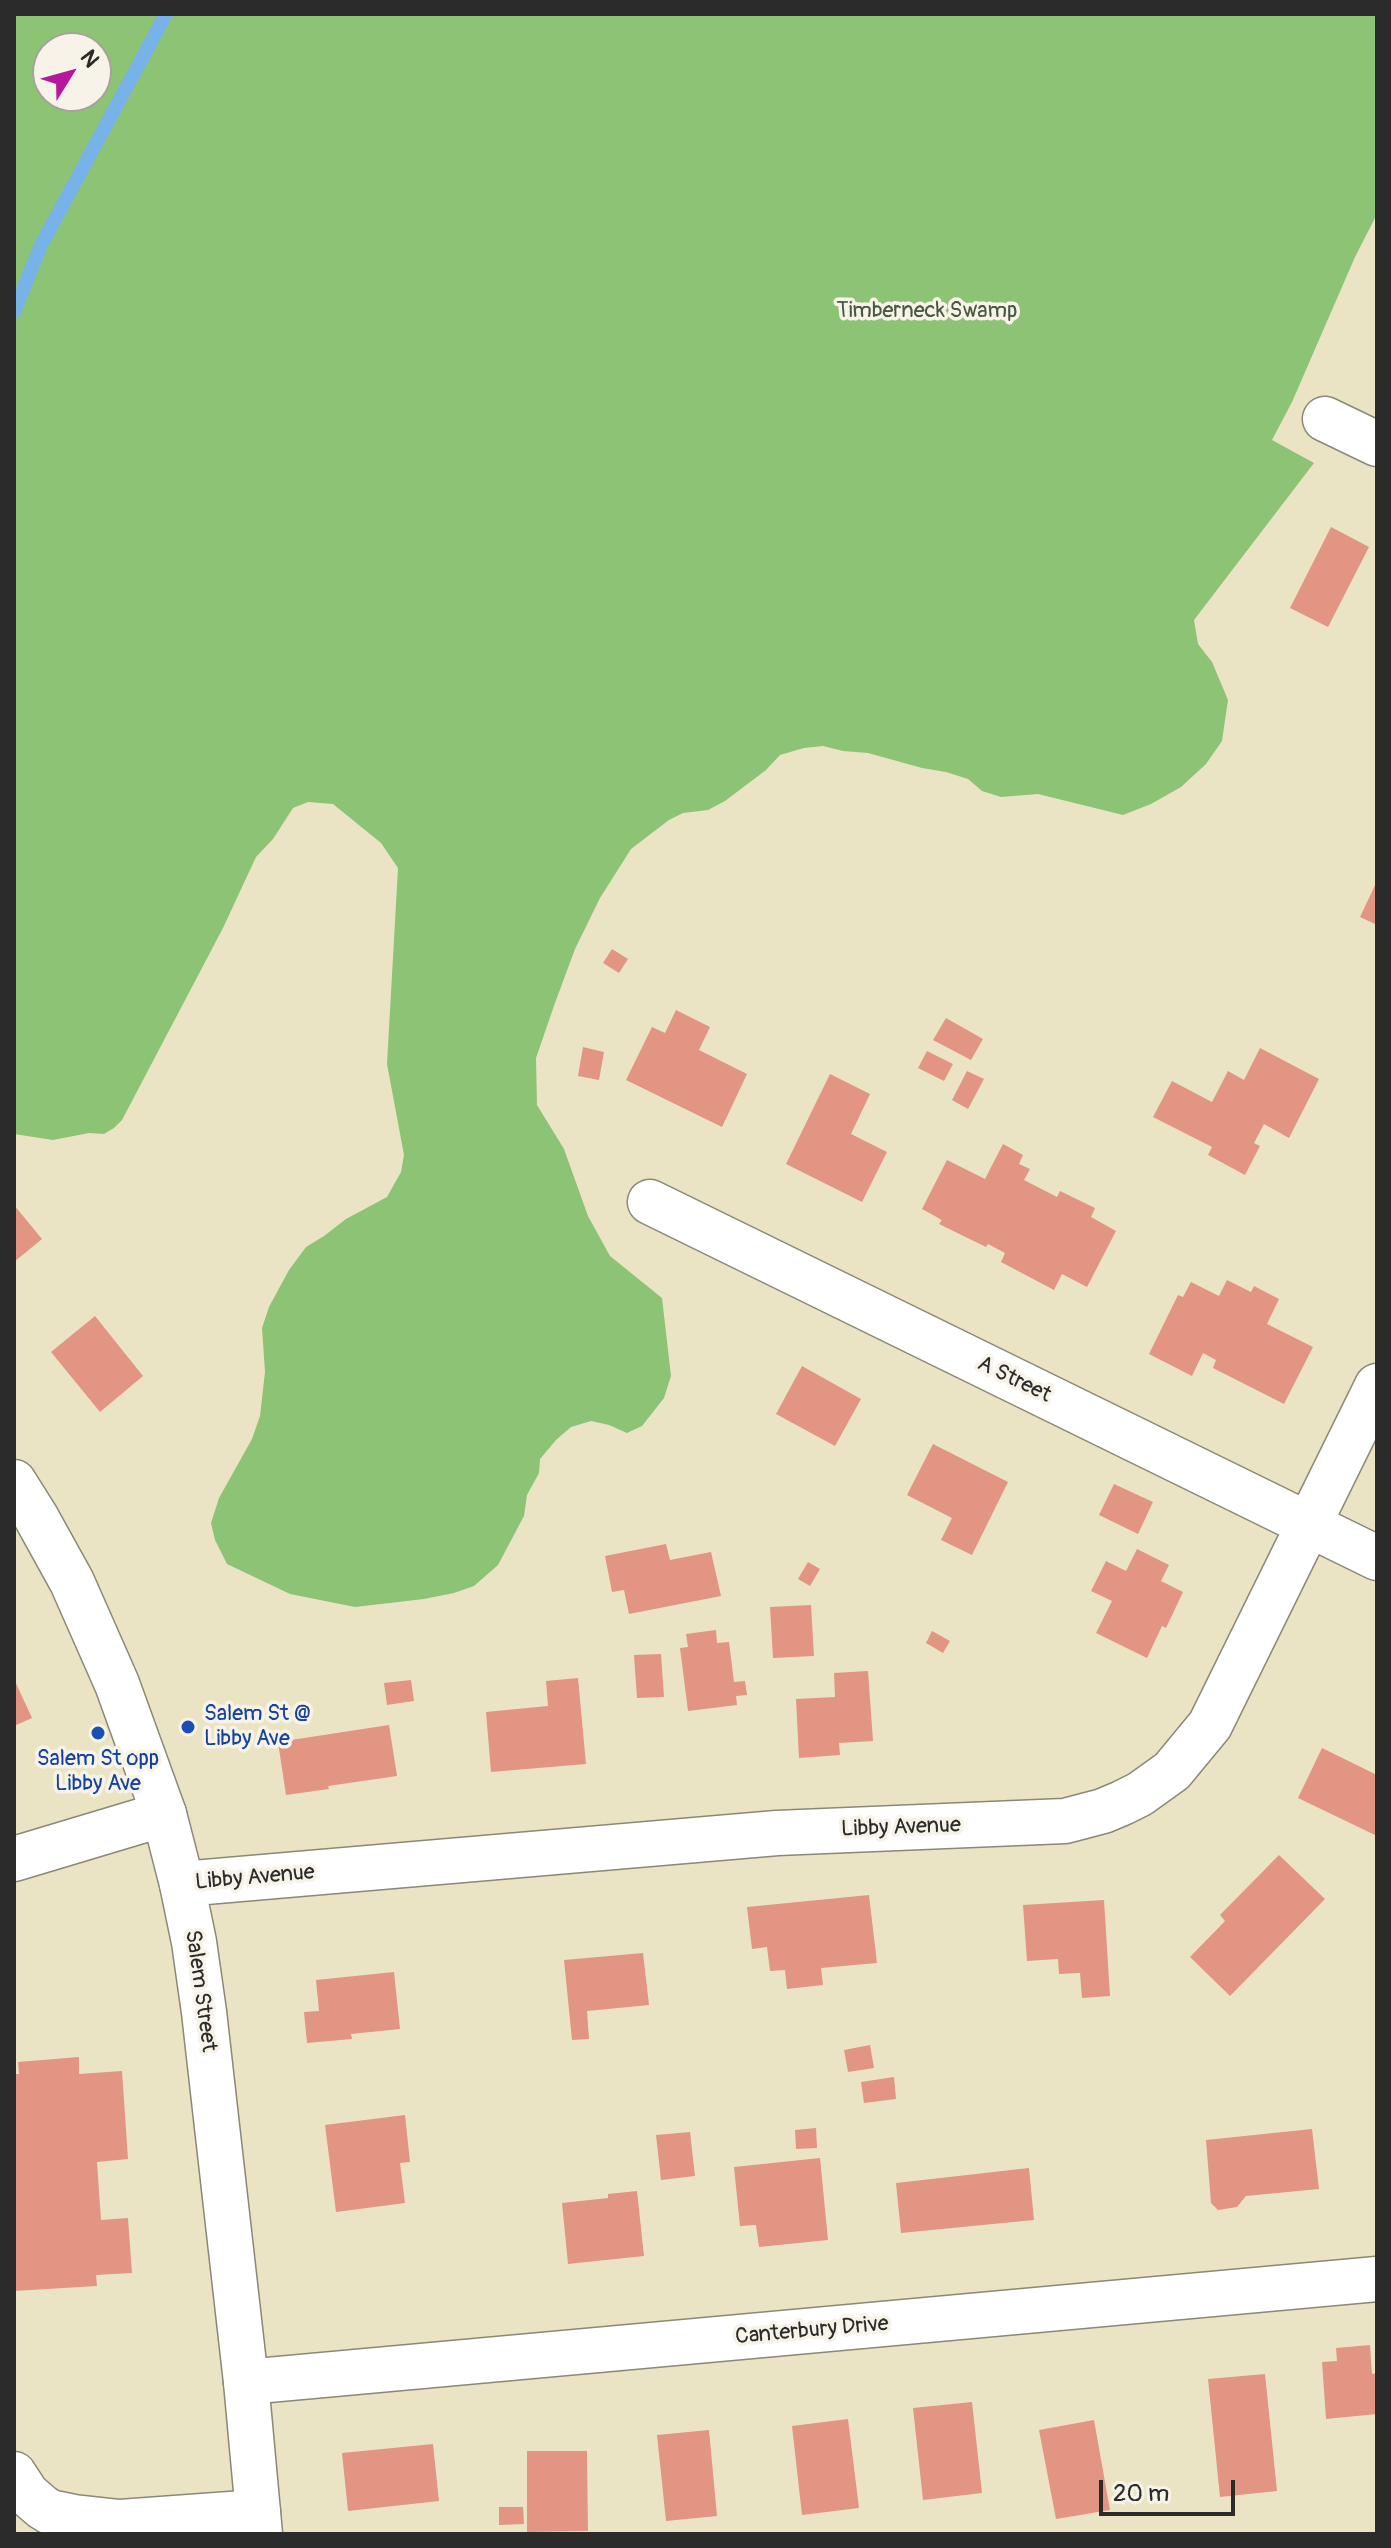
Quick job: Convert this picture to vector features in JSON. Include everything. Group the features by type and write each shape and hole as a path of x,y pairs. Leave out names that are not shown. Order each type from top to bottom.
{"street":[{"path":"1325,419 1377,444"},
{"name":"A Street","path":"650,1202 1377,1558"},
{"name":"Libby Avenue","path":"182,1884 777,1833 1065,1821 1103,1811 1156,1783 1179,1764 1199,1741 1220,1707 1377,1386"},
{"name":"Salem Street","path":"14,1482 72,1582 117,1684 164,1814 182,1884 204,2012 259,2523"},
{"path":"14,1859 164,1814"},
{"name":"Canterbury Drive","path":"246,2382 1377,2279"},
{"path":"14,2474 27,2494 42,2507 74,2517 120,2522 259,2523"}],"green space":[{"name":"Timberneck Swamp","path":"14,14 1377,14 1377,214 1272,440 1314,463 1194,620 1198,644 1212,662 1228,700 1222,741 1206,764 1181,787 1123,815 1038,794 1001,797 982,791 968,779 868,753 823,746 804,748 780,755 766,770 725,801 708,810 683,813 669,820 631,849 600,898 575,949 536,1058 537,1105 564,1149 588,1216 610,1256 662,1298 671,1376 664,1398 642,1426 627,1433 591,1421 571,1427 556,1440 540,1459 539,1473 527,1495 524,1516 498,1565 474,1586 424,1599 355,1607 290,1594 227,1564 215,1540 211,1523 219,1498 252,1439 260,1416 265,1372 262,1328 269,1307 289,1270 306,1247 346,1219 387,1197 401,1172 404,1155 387,1064 398,868 381,843 333,804 308,802 293,808 273,839 256,857 223,928 122,1120 104,1134 89,1133 53,1140 14,1134"}],"building":[{"path":"1331,527 1369,547 1328,627 1290,608"},
{"path":"1377,881 1377,925 1360,917"},
{"path":"612,949 628,959 619,973 603,963"},
{"path":"676,1010 710,1027 699,1050 747,1074 722,1127 626,1080 652,1027 665,1033"},
{"path":"946,1018 983,1039 971,1060 933,1040"},
{"path":"583,1047 604,1052 599,1080 578,1076"},
{"path":"1260,1048 1319,1079 1289,1138 1264,1124 1254,1143 1260,1146 1245,1175 1208,1155 1212,1147 1153,1117 1172,1081 1212,1102 1228,1071 1244,1080"},
{"path":"927,1051 953,1064 944,1081 918,1068"},
{"path":"967,1071 984,1079 968,1109 952,1100"},
{"path":"830,1074 870,1094 851,1134 887,1152 862,1202 786,1164"},
{"path":"1003,1144 1023,1155 1019,1164 1030,1169 1024,1180 1057,1197 1060,1191 1095,1208 1091,1217 1116,1231 1087,1287 1062,1274 1054,1290 1001,1262 1005,1253 939,1224 942,1220 922,1209 947,1160 985,1179"},
{"path":"14,1205 42,1239 14,1262"},
{"path":"1227,1280 1251,1292 1254,1286 1279,1299 1267,1324 1313,1347 1284,1404 1213,1368 1216,1360 1203,1353 1192,1376 1149,1354 1178,1295 1183,1297 1191,1282 1219,1296"},
{"path":"95,1316 143,1376 100,1412 51,1352"},
{"path":"802,1366 861,1399 835,1446 776,1414"},
{"path":"933,1444 1008,1482 972,1555 941,1540 952,1518 907,1495"},
{"path":"1114,1484 1153,1502 1138,1534 1099,1515"},
{"path":"666,1544 670,1560 711,1552 721,1596 629,1614 624,1590 612,1592 605,1556"},
{"path":"1137,1549 1169,1565 1161,1581 1183,1592 1147,1658 1096,1633 1112,1601 1091,1591 1106,1561 1126,1571"},
{"path":"808,1562 820,1569 810,1586 798,1579"},
{"path":"811,1605 814,1656 773,1658 770,1607"},
{"path":"716,1630 717,1643 729,1642 734,1682 745,1681 747,1695 736,1696 737,1705 688,1711 680,1648 688,1647 686,1634"},
{"path":"932,1631 950,1641 943,1653 926,1643"},
{"path":"661,1654 664,1697 637,1698 634,1655"},
{"path":"868,1671 873,1741 839,1743 840,1755 799,1758 796,1699 835,1697 834,1673"},
{"path":"578,1678 586,1764 491,1772 486,1712 548,1706 546,1681"},
{"path":"14,1679 32,1718 14,1726"},
{"path":"411,1680 414,1701 387,1705 384,1683"},
{"path":"389,1725 397,1776 286,1795 278,1742"},
{"path":"1322,1748 1377,1775 1377,1836 1298,1798"},
{"path":"1279,1855 1325,1899 1230,1996 1190,1957 1225,1921 1220,1915"},
{"path":"869,1895 877,1963 821,1968 823,1985 787,1989 785,1970 770,1971 767,1947 752,1949 747,1907"},
{"path":"1104,1900 1110,1996 1082,1998 1080,1973 1059,1974 1058,1959 1027,1961 1023,1905"},
{"path":"643,1953 649,2005 587,2011 589,2039 572,2040 564,1960"},
{"path":"394,1972 400,2029 351,2034 352,2039 307,2043 304,2012 319,2011 316,1980"},
{"path":"870,2045 874,2068 848,2072 844,2050"},
{"path":"79,2057 79,2074 122,2071 128,2159 97,2162 101,2220 128,2218 132,2273 96,2275 97,2286 14,2291 14,2074 19,2074 18,2062"},
{"path":"894,2077 896,2099 864,2103 861,2082"},
{"path":"405,2115 410,2162 400,2163 405,2203 336,2212 325,2125"},
{"path":"816,2128 817,2148 796,2149 795,2130"},
{"path":"1312,2129 1319,2189 1246,2196 1237,2207 1218,2210 1211,2203 1206,2140"},
{"path":"690,2132 695,2176 661,2180 656,2135"},
{"path":"820,2158 828,2240 759,2247 756,2225 740,2226 734,2167"},
{"path":"1029,2168 1034,2220 901,2233 896,2183"},
{"path":"637,2191 644,2256 568,2264 562,2203"},
{"path":"1370,2345 1372,2374 1377,2373 1377,2414 1326,2419 1322,2362 1337,2361 1336,2348"},
{"path":"1265,2374 1277,2491 1220,2497 1208,2379"},
{"path":"972,2402 982,2493 923,2500 913,2408"},
{"path":"848,2419 859,2508 802,2515 792,2426"},
{"path":"1094,2420 1110,2510 1056,2519 1039,2430"},
{"path":"709,2430 717,2516 666,2521 657,2435"},
{"path":"433,2444 439,2501 348,2511 342,2453"},
{"path":"527,2451 587,2451 588,2531 527,2532"},
{"path":"499,2507 523,2507 524,2524 499,2525"}],"waterway":[{"path":"14,312 41,245 166,14"}],"place":[{"name":"Salem St @ Libby Ave","path":"188,1727"},
{"name":"Salem St opp Libby Ave","path":"98,1733"}]}
